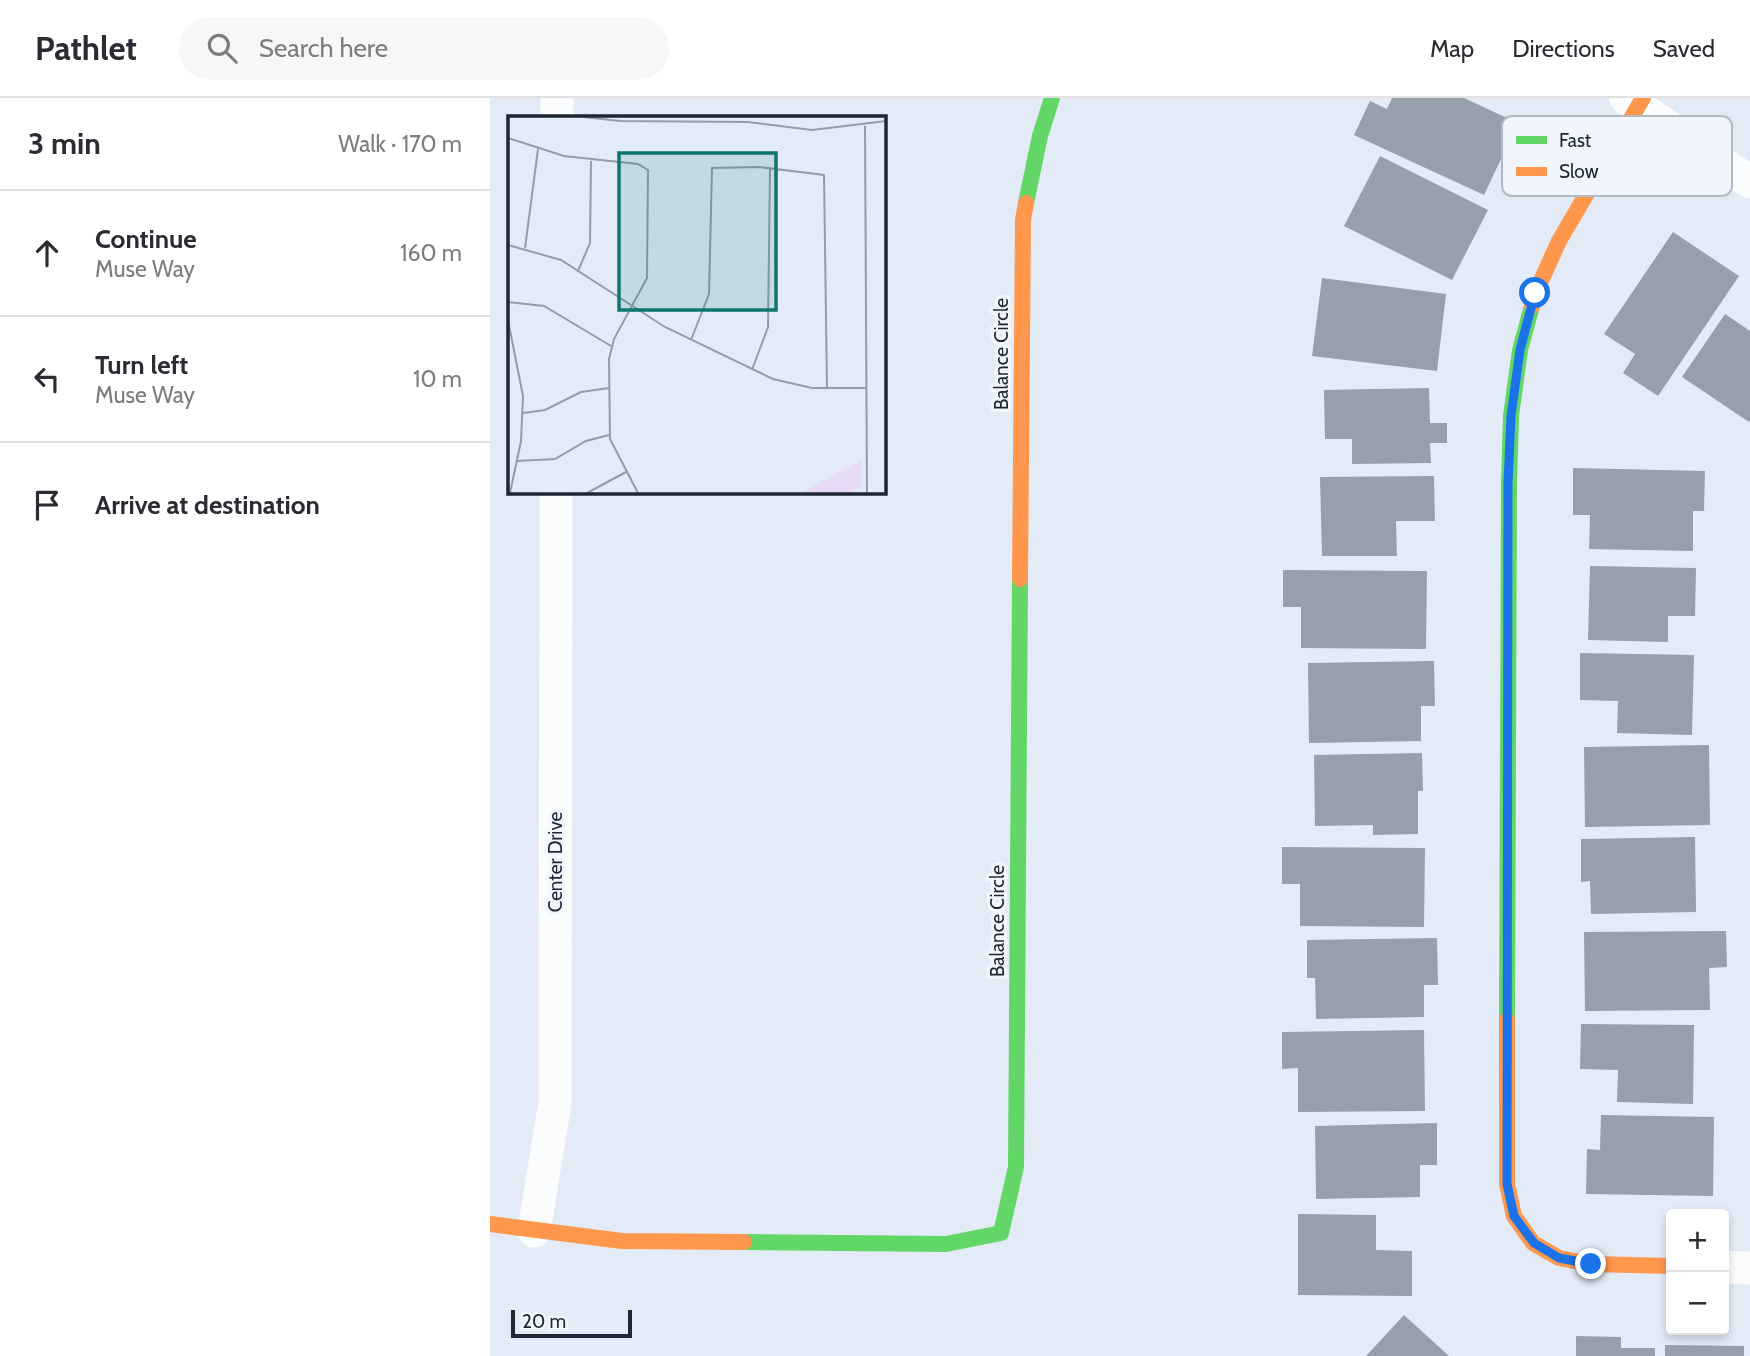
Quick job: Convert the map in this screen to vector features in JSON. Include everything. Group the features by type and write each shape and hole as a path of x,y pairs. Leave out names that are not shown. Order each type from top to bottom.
{"street":[{"path":"557,98 557,116"},
{"name":"Balance Circle","path":"490,1224 622,1241 946,1244 1002,1233 1016,1167 1023,220 1040,136 1052,98"},
{"path":"1627,116 1636,100 1658,116"},
{"path":"1732,169 1750,182"},
{"path":"1584,196 1535,293 1520,350 1511,416 1508,483 1507,1184 1514,1216 1534,1243 1559,1258 1591,1264 1666,1266"},
{"name":"Center Drive","path":"534,1231 555,1103 556,494"},
{"path":"1729,1267 1750,1268"}],"building":[{"path":"1392,98 1464,98 1503,116 1502,157 1484,195 1354,135 1370,101 1387,109"},
{"path":"1380,156 1488,210 1452,280 1344,226"},
{"path":"1673,232 1739,276 1658,396 1623,373 1635,354 1604,334"},
{"path":"1322,278 1446,294 1437,371 1312,356"},
{"path":"1725,314 1750,331 1749,422 1682,377"},
{"path":"1429,388 1430,423 1447,423 1447,443 1430,443 1431,463 1352,464 1352,439 1325,439 1324,390"},
{"path":"1573,468 1705,471 1704,511 1693,511 1693,551 1589,549 1590,515 1573,515"},
{"path":"1434,476 1435,521 1396,521 1397,556 1322,556 1320,477"},
{"path":"1590,566 1696,568 1695,616 1668,616 1668,642 1588,640"},
{"path":"1283,570 1427,571 1426,649 1301,648 1301,607 1283,607"},
{"path":"1580,653 1694,655 1692,735 1617,733 1618,701 1580,700"},
{"path":"1434,661 1435,706 1421,706 1421,741 1309,743 1308,663"},
{"path":"1709,745 1710,825 1585,827 1584,747"},
{"path":"1422,753 1423,791 1418,791 1418,834 1373,835 1373,825 1315,826 1314,755"},
{"path":"1695,837 1696,912 1591,914 1590,881 1581,882 1581,839"},
{"path":"1282,847 1425,848 1424,927 1300,926 1300,884 1282,884"},
{"path":"1726,931 1727,967 1709,968 1710,1010 1585,1011 1584,932"},
{"path":"1437,938 1438,985 1424,985 1424,1017 1316,1019 1315,978 1307,978 1307,940"},
{"path":"1581,1024 1694,1025 1693,1104 1617,1102 1618,1070 1580,1069"},
{"path":"1424,1030 1425,1111 1298,1112 1298,1068 1282,1069 1282,1032"},
{"path":"1601,1115 1714,1117 1713,1196 1586,1194 1587,1149 1600,1150"},
{"path":"1437,1123 1437,1165 1420,1165 1420,1197 1316,1199 1315,1126"},
{"path":"1298,1214 1376,1215 1376,1250 1412,1251 1412,1296 1298,1295"},
{"path":"1404,1315 1449,1356 1366,1356"},
{"path":"1576,1336 1621,1337 1621,1348 1655,1348 1655,1356 1576,1356"},
{"path":"1665,1345 1744,1346 1744,1356 1665,1356"}],"traffic: fast":[{"path":"1026,203 1040,136 1052,98"},
{"path":"1507,1020 1511,416 1520,350 1532,306"},
{"path":"744,1242 946,1244 1001,1233 1016,1167 1020,579"}],"traffic: slow":[{"path":"1632,116 1643,98"},
{"path":"1532,306 1559,241 1585,196"},
{"path":"1020,579 1023,220 1026,203"},
{"path":"1507,1020 1507,1184 1514,1216 1533,1243 1559,1258 1591,1264 1666,1266"},
{"path":"490,1224 622,1241 744,1242"}],"route":[{"path":"1535,293 1520,350 1511,416 1508,483 1507,1184 1514,1216 1534,1243 1559,1258 1591,1264"}]}
